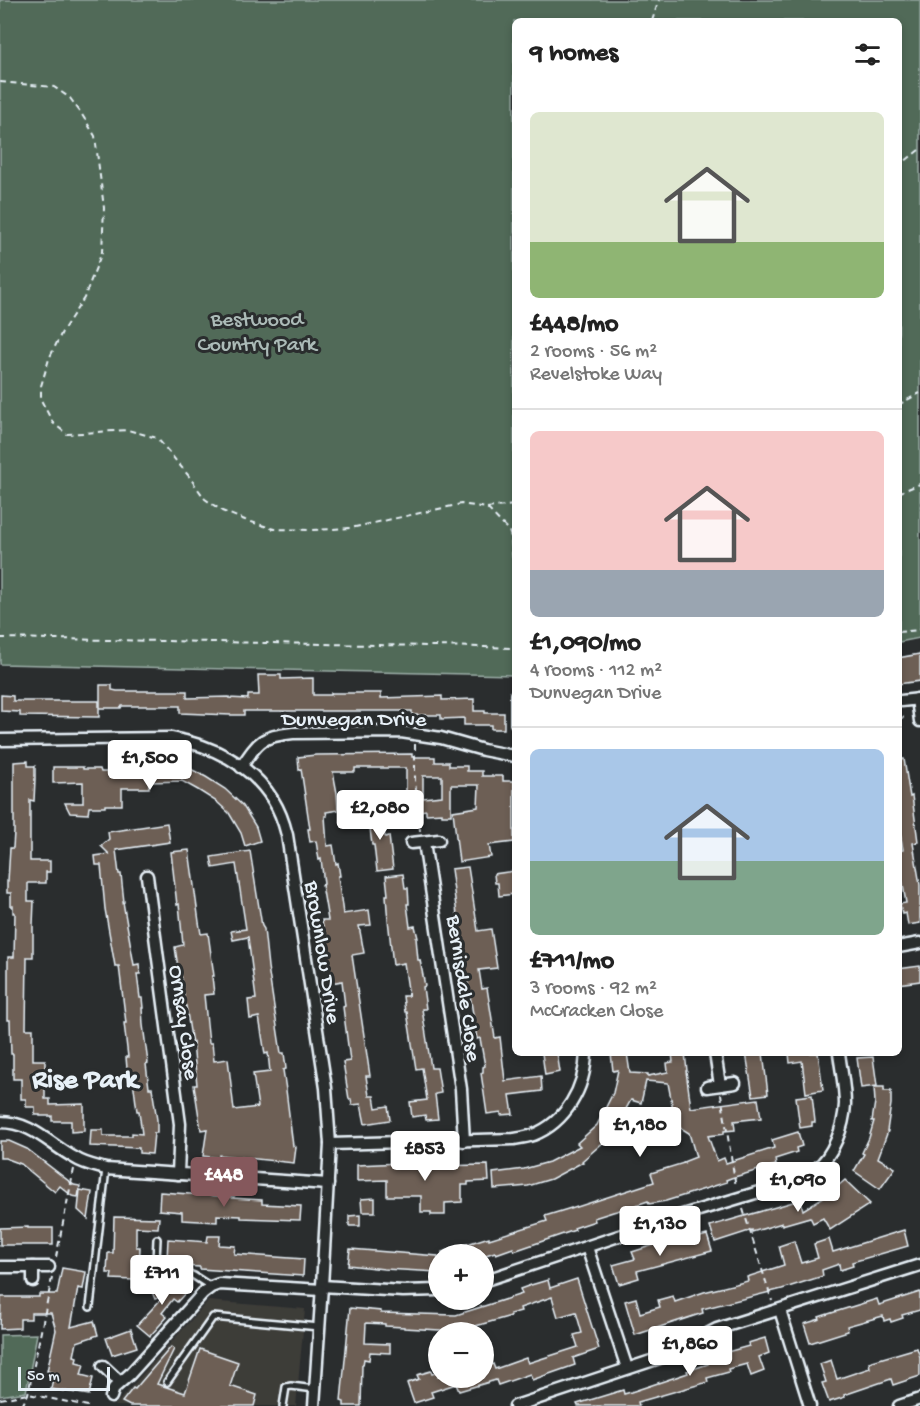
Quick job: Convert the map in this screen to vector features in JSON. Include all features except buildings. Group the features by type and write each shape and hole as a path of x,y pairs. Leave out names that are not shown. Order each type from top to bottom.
{"street":[{"path":"902,701 918,699 920,721"},
{"name":"Dunvegan Drive","path":"241,767 257,744 264,739 283,734 390,732 415,734 512,756"},
{"name":"Brownlow Drive","path":"0,740 171,738 191,741 232,760 253,776 274,801 282,816 287,835 326,1088 330,1144 314,1406"},
{"path":"411,843 439,840"},
{"name":"Bernisdale Close","path":"424,842 461,1089 464,1141"},
{"name":"Ornsay Close","path":"147,876 180,1124 178,1174"},
{"path":"902,945 920,943"},
{"path":"330,1144 464,1141 531,1136 559,1118 576,1097 582,1083 586,1056"},
{"path":"715,1056 720,1085"},
{"path":"494,1277 679,1216 799,1180 816,1169 837,1140 845,1102 839,1056"},
{"path":"707,1087 735,1083"},
{"path":"0,1122 10,1122 27,1127 76,1159 95,1167 328,1184"},
{"path":"587,1247 627,1368"},
{"path":"515,1406 666,1356 717,1329 920,1265"},
{"path":"33,1266 33,1281"},
{"path":"0,1267 52,1266"},
{"path":"111,1397 114,1388 130,1374 203,1293 219,1284 428,1290"},
{"path":"780,1310 810,1406"},
{"path":"103,1366 120,1382"},
{"path":"899,1406 920,1399"}],"lane":[{"path":"90,1307 106,1168"},
{"path":"157,1239 156,1261 194,1276 211,1287"},
{"path":"168,1382 213,1317 319,1327"},
{"path":"283,1406 286,1387 315,1389"}],"path":[{"path":"653,18 659,0"},
{"path":"0,82 54,87 70,98 95,136 104,208 102,252 84,298 62,333 50,359 41,386 41,400 53,423 67,434 128,430 157,438 205,499 222,511 274,529 351,528 461,504 487,507 512,505"},
{"path":"902,164 920,148"},
{"path":"902,403 920,393"},
{"path":"902,491 920,484"},
{"path":"487,507 508,531 512,556"},
{"path":"902,632 920,630"},
{"path":"0,638 300,642 484,646 512,649"},
{"path":"415,734 415,780 420,835 424,842"},
{"path":"720,1085 737,1191 772,1304 780,1310"},
{"path":"52,1266 76,1159"},
{"path":"22,1406 28,1394 52,1278"},
{"path":"0,1399 28,1394 88,1406"}],"shaded area":[{"path":"208,1301 305,1309 296,1406 114,1406"}],"green space":[{"name":"Bestwood Country Park","path":"0,0 920,0 920,638 902,641 902,18 512,18 512,675 0,664"},
{"path":"37,1334 26,1392 0,1396 0,1335"}],"district":[{"name":"Rise Park","path":"85,1077"}]}
